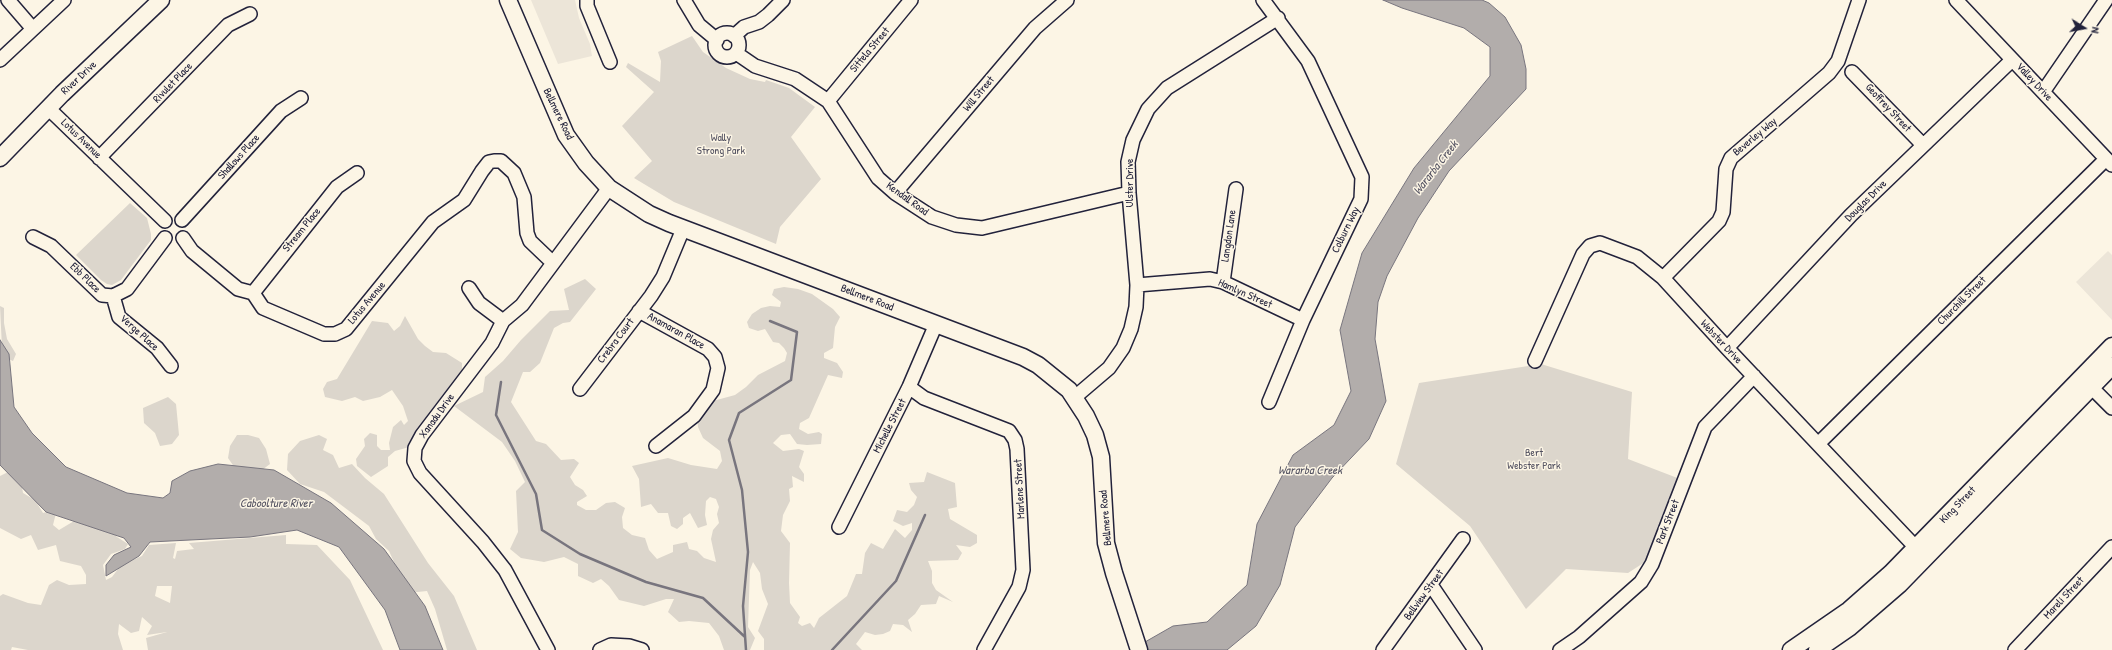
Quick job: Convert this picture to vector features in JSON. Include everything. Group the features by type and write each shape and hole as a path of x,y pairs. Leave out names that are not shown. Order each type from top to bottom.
{"main road":[{"name":"River Drive","path":"0,158 48,108 161,0"},
{"name":"Bellmere Road","path":"508,0 566,135 586,164 609,188 649,214 682,229 1023,357 1038,365 1075,397 1095,435 1101,457 1106,543 1139,650"},
{"name":"King Street","path":"1817,650 1849,628 1877,604 1921,554 2086,382 2112,346"},
{"name":"King Street","path":"2086,382 2112,366"},
{"name":"King Street","path":"1791,650 1823,630 1921,554"}],"street":[{"path":"8,0 33,29"},
{"path":"0,60 64,0"},
{"path":"587,0 587,6 610,62"},
{"path":"684,0 699,25 717,40"},
{"path":"734,36 744,27 759,22 768,16 784,0"},
{"name":"Sittela Street","path":"828,100 912,0"},
{"name":"Will Street","path":"895,193 1035,28 1067,0"},
{"name":"Colburn Way","path":"1263,0 1278,18 1308,61 1362,177 1361,199 1303,320 1269,402"},
{"name":"Beverley Way","path":"1663,278 1719,221 1723,212 1726,168 1730,158 1829,73 1838,60 1859,0"},
{"name":"Valley Drive","path":"1956,0 2109,162"},
{"path":"2043,92 2106,0"},
{"name":"Rivulet Place","path":"99,158 228,25 250,14"},
{"name":"Ulster Drive","path":"1075,397 1109,368 1123,348 1131,329 1136,308 1137,284 1129,193 1128,162 1133,140 1148,109 1167,88 1278,18"},
{"path":"726,33 734,36 739,44 736,53 730,56 721,55 716,47 717,40 726,33"},
{"name":"Kendall Road","path":"736,53 756,66 795,79 828,100 878,178 895,193 932,217 956,225 982,228 1129,193"},
{"name":"Douglas Drive","path":"1727,348 1851,215 2012,60"},
{"name":"Geoffrey Street","path":"1852,72 1923,146"},
{"name":"Shallows Place","path":"182,220 281,111 301,98"},
{"name":"Lotus Avenue","path":"48,108 165,221"},
{"name":"Lotus Avenue","path":"253,293 263,308 324,334 336,334 346,329 433,222 464,200 489,162 501,162 508,166 517,178 524,197 527,233 530,241 552,262"},
{"name":"Churchill Street","path":"1818,444 2109,162"},
{"name":"Stream Place","path":"253,293 337,187 357,173"},
{"name":"Xanadu Drive","path":"548,650 505,570 483,542 420,473 414,461 415,448 422,435 492,343 503,322 522,304 609,188"},
{"name":"Langdon Lane","path":"1223,282 1236,189"},
{"path":"175,218 182,220 186,227 182,238 172,242 165,238 162,228 165,221 175,218"},
{"name":"Crebra Court","path":"580,389 639,311 663,276 682,229"},
{"name":"Ebb Place","path":"33,237 51,246 102,295 113,296 127,289 165,238"},
{"path":"182,238 192,251 238,289 253,293"},
{"name":"Webster Drive","path":"1535,361 1583,254 1590,246 1600,243 1622,250 1637,257 1663,278 1921,554"},
{"name":"Hamlyn Street","path":"1137,284 1210,279 1223,282 1303,320"},
{"path":"469,288 479,303 503,322"},
{"name":"Verge Place","path":"113,296 119,317 157,348 171,366"},
{"name":"Anamaran Place","path":"639,311 708,349 716,357 718,368 713,390 694,416 656,446"},
{"name":"Michelle Street","path":"839,527 909,387 936,324"},
{"name":"Park Street","path":"1560,650 1579,637 1641,582 1652,564 1705,427 1754,376"},
{"path":"2086,382 2112,408"},
{"name":"Marlene Street","path":"909,387 924,398 1009,431 1015,440 1018,457 1023,570 1019,587 984,650"},
{"name":"Bellview Street","path":"1383,650 1463,539"},
{"name":"Mareli Street","path":"2023,647 2112,547"},
{"path":"1431,585 1475,650"},
{"path":"600,650 610,645 628,646 642,650"}],"shaded area":[{"path":"531,0 575,0 579,18 590,44 592,56 558,64"},
{"path":"2108,251 2112,255 2112,320 2076,282"}],"green space":[{"name":"Wally Strong Park","path":"692,36 703,52 726,68 750,79 765,82 766,80 789,88 815,107 791,137 821,179 780,227 776,244 674,202 634,178 652,161 622,126 654,92 626,67 628,63 660,82 661,61 658,52"},
{"path":"130,203 147,218 151,240 121,280 112,285 107,284 76,255"},
{"path":"585,279 596,289 570,322 563,323 554,328 540,363 530,372 523,372 511,402 536,441 546,444 561,460 574,459 579,463 570,477 575,485 583,490 587,496 577,502 577,505 586,510 596,510 606,503 615,502 625,508 622,517 623,528 632,535 645,538 649,550 657,559 673,552 673,545 687,542 689,549 697,551 704,558 716,562 711,539 713,530 719,523 717,514 719,507 716,499 710,497 706,501 705,515 707,525 698,528 690,513 683,518 683,524 677,529 671,526 668,513 658,513 651,504 641,507 639,479 632,466 668,458 691,465 717,469 722,461 720,451 703,438 698,427 697,416 713,401 735,395 758,375 785,361 787,353 784,348 779,343 773,342 765,329 758,331 749,328 747,322 752,314 761,308 770,306 780,307 781,302 772,295 774,289 784,287 798,289 812,294 833,309 840,317 835,327 833,348 824,353 824,358 837,363 843,372 842,378 828,375 809,418 800,423 799,429 808,434 819,432 822,434 821,444 797,444 790,434 781,435 773,443 783,451 799,449 804,451 799,467 804,474 804,482 792,476 793,487 789,489 790,501 783,515 781,531 790,543 790,603 800,617 798,623 802,626 810,623 814,628 819,618 847,596 856,574 862,574 865,553 871,543 883,549 895,529 905,538 912,530 912,523 903,526 893,521 897,510 907,512 914,505 917,497 911,490 909,483 924,482 927,472 955,483 957,507 948,509 950,519 977,535 977,543 970,547 956,545 962,553 958,560 928,561 932,571 932,583 936,590 953,602 939,596 936,604 921,605 915,614 908,620 912,632 903,625 893,624 890,631 883,634 875,635 865,632 856,644 862,650 764,650 764,639 758,631 768,604 762,589 760,573 753,562 750,570 748,627 755,638 750,650 724,650 719,636 709,623 689,621 679,622 668,612 674,599 666,599 644,606 619,600 609,586 601,579 593,583 578,576 578,564 564,557 544,562 521,558 510,549 518,532 516,491 525,482 515,461 502,442 454,406 483,392 485,377 503,361 521,340 550,311 569,310 564,289"},
{"path":"0,306 4,308 4,323 7,339 16,354 13,361 6,358 2,348"},
{"path":"405,316 418,339 425,346 433,352 446,353 462,363 462,376 441,397 438,412 413,446 395,451 388,457 388,466 371,477 357,466 356,459 365,446 364,439 370,433 377,435 377,446 381,450 390,450 389,443 393,427 401,420 404,425 408,421 403,406 392,390 380,397 363,401 355,397 342,401 325,397 323,389 327,382 337,379 372,321 388,323 394,331 400,326"},
{"name":"Bert Webster Park","path":"1541,364 1632,392 1628,459 1680,479 1648,560 1628,573 1566,569 1526,609 1470,526 1396,464 1419,383"},
{"path":"168,397 176,404 179,435 172,444 160,446 155,433 144,423 143,408"},
{"path":"237,435 248,435 259,438 266,449 270,464 262,470 237,471 228,458 230,446"},
{"path":"319,435 327,439 323,450 333,455 339,468 352,464 365,478 384,494 428,563 454,596 477,650 447,650 435,609 427,591 408,593 389,551 376,539 369,526 324,492 300,484 287,470 288,454 300,441"},
{"path":"8,472 21,481 23,493 35,500 43,513 57,509 53,525 59,530 79,518 107,526 117,537 128,544 125,549 111,554 103,565 106,580 112,577 121,565 142,556 149,545 176,543 173,558 175,559 177,551 194,549 189,543 286,535 286,544 317,545 350,580 383,650 148,650 146,638 167,632 147,635 152,626 142,617 139,631 131,633 119,624 118,634 123,650 28,650 12,647 11,650 0,650 0,596 3,594 28,603 41,605 49,585 57,580 69,585 86,584 86,575 81,566 60,561 56,545 38,550 31,535 21,539 0,528 0,476","holes":["157,586 172,586 170,603 155,596"]}],"water":[{"name":"Wararba Creek","path":"1383,0 1482,0 1489,3 1505,17 1521,45 1526,69 1526,89 1449,171 1418,218 1387,276 1378,302 1375,339 1386,401 1369,439 1332,478 1295,527 1280,585 1256,626 1227,650 1131,650 1173,626 1207,622 1247,585 1257,524 1293,455 1334,425 1351,391 1340,330 1362,253 1414,168 1490,76 1490,47 1464,28 1402,8"},
{"name":"Caboolture River","path":"0,340 9,354 14,407 32,433 66,467 127,493 163,498 170,493 172,481 190,471 218,464 274,470 331,503 384,549 425,606 443,650 400,650 385,610 339,547 297,530 250,537 150,542 139,556 106,576 106,565 114,555 131,547 124,538 46,512 0,465"}],"waterway":[{"path":"746,650 743,606 748,552 742,490 729,440 739,413 791,380 797,332 770,321"},
{"path":"501,382 496,415 536,494 542,530 580,554 646,582 703,598 745,637"},
{"path":"832,650 896,581 925,515"}]}
